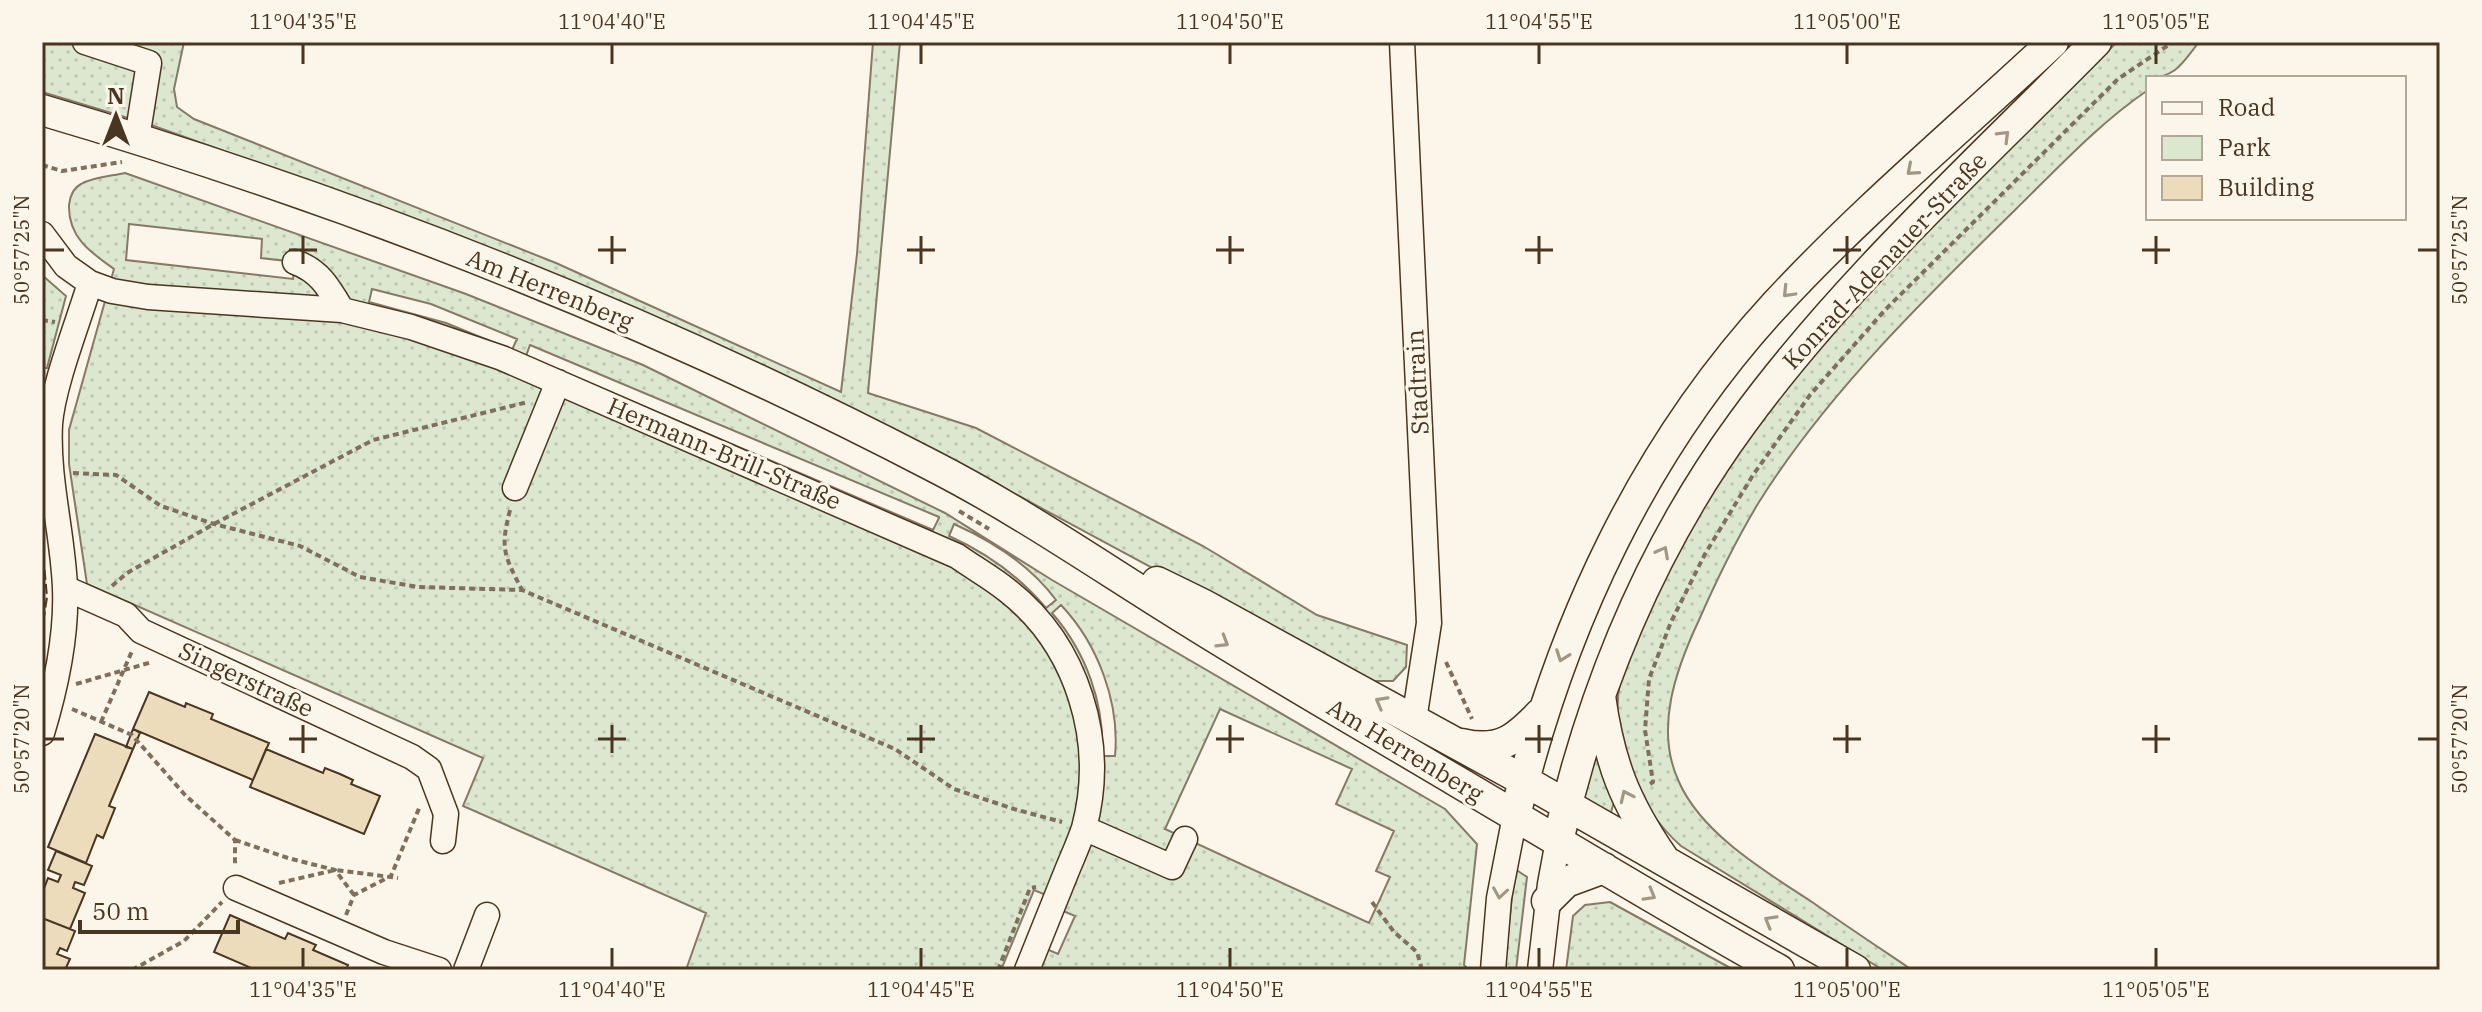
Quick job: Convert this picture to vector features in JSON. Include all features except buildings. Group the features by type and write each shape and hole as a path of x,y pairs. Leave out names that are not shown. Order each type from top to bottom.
{"main road":[{"name":"Konrad-Adenauer-Straße","path":"1515,816 1542,711 1584,601 1632,503 1708,387 1774,306 1842,235 2053,42"},
{"name":"Konrad-Adenauer-Straße","path":"1558,841 1600,692 1647,583 1707,474 1741,423 1856,286 2096,42"},
{"name":"Am Herrenberg","path":"42,110 132,150 314,199 489,264 656,333 932,465 1036,524 1191,623 1779,970"},
{"name":"Am Herrenberg","path":"1036,524 1202,604 1523,780 1667,863"},
{"path":"1600,692 1610,748 1627,801 1667,863 1855,970"},
{"path":"1452,742 1474,747 1501,745 1523,731 1542,711"},
{"path":"1547,901 1566,882 1604,868"}],"street":[{"path":"85,42 149,63 132,150"},
{"name":"Stadtrain","path":"1402,42 1429,623 1414,720"},
{"name":"Hermann-Brill-Straße","path":"42,234 66,266 90,283 112,291 148,297 342,310 411,327 502,358 555,389 957,556 1009,592 1058,648 1072,672 1084,704 1092,745 1084,828 1027,970"},
{"path":"295,262 311,268 325,281 342,310"},
{"path":"48,709 65,628 65,588 52,472 50,387 90,283"},
{"path":"515,488 555,389"},
{"name":"Singerstraße","path":"65,588 126,615 136,645 412,757 429,769 446,814 432,836"},
{"path":"1493,970 1499,898 1515,816"},
{"path":"1084,828 1172,867 1185,839"},
{"path":"1540,970 1547,901 1558,841"},
{"path":"244,891 340,932 406,965 439,970"},
{"path":"466,970 487,915"}],"path":[{"path":"1627,801 1653,782 1645,730 1649,679 1671,622 1705,554 1753,475 1810,395 1885,310 2118,79 2173,42"},
{"path":"42,165 62,171 132,150"},
{"path":"95,601 127,573 373,440 555,389"},
{"path":"52,472 116,475 161,506 214,524 300,546 360,577 418,587 522,590 895,749 954,789 1084,828"},
{"path":"515,488 503,536 505,557 522,590"},
{"path":"1429,623 1472,720"},
{"path":"48,709 124,670 158,660 136,645 124,670 101,722"},
{"path":"48,709 101,722 132,735 185,795 235,840 335,870 398,878"},
{"path":"340,932 354,895 391,876 423,800"},
{"path":"412,828 432,836"},
{"path":"235,840 244,891"},
{"path":"132,970 184,941 244,891 335,870"},
{"path":"335,870 354,895"},
{"path":"1372,902 1394,932 1417,952 1422,970"}],"green space":[{"path":"42,42 184,42 174,89 177,107 194,119 556,263 841,392 857,254 873,42 900,42 868,393 976,428 1203,546 1317,615 1407,645 1406,667 1393,681 1362,681 965,467 266,166 151,125 42,92"},
{"path":"2117,42 2199,42 2172,72 2162,76 2146,76 2146,91 2095,132 1980,244 1878,349 1814,424 1759,502 1727,560 1683,659 1668,720 1668,741 1679,782 1703,818 1737,850 1775,878 1912,970 1883,970 1681,846 1666,830 1640,793 1630,772 1619,727 1620,682 1632,646 1660,588 1703,509 1752,434 1806,363 1864,296 1989,166"},
{"path":"125,173 466,294 643,365 945,513 1052,580 1445,809 1477,844 1464,965 1469,970 1014,970 1046,895 1034,890 1001,970 686,970 706,913 463,806 483,758 87,584 69,464 69,430 114,269 89,250 76,235 69,205 72,193 78,186","holes":["129,224 262,239 261,258 295,262 293,279 126,260","372,289 431,304 517,339 512,350 446,323 369,302","530,345 939,517 933,530 526,356","954,524 1010,556 1035,576 1056,600 1046,608 1013,576 949,536","1061,605 1086,638 1104,675 1114,716 1115,756 1102,756 1100,717 1091,680 1064,628 1052,613","1220,709 1352,769 1336,804 1394,831 1376,871 1390,877 1369,923 1165,829","1061,910 1075,916 1058,954 1044,948"]},
{"path":"42,275 66,296 47,368 42,368"},
{"path":"1599,736 1616,795 1609,819 1580,802"},
{"path":"1515,869 1527,877 1516,970 1504,970"},
{"path":"1610,902 1734,970 1566,970 1573,916 1585,905"}],"fence":[{"path":"42,542 47,597 42,630"}]}
